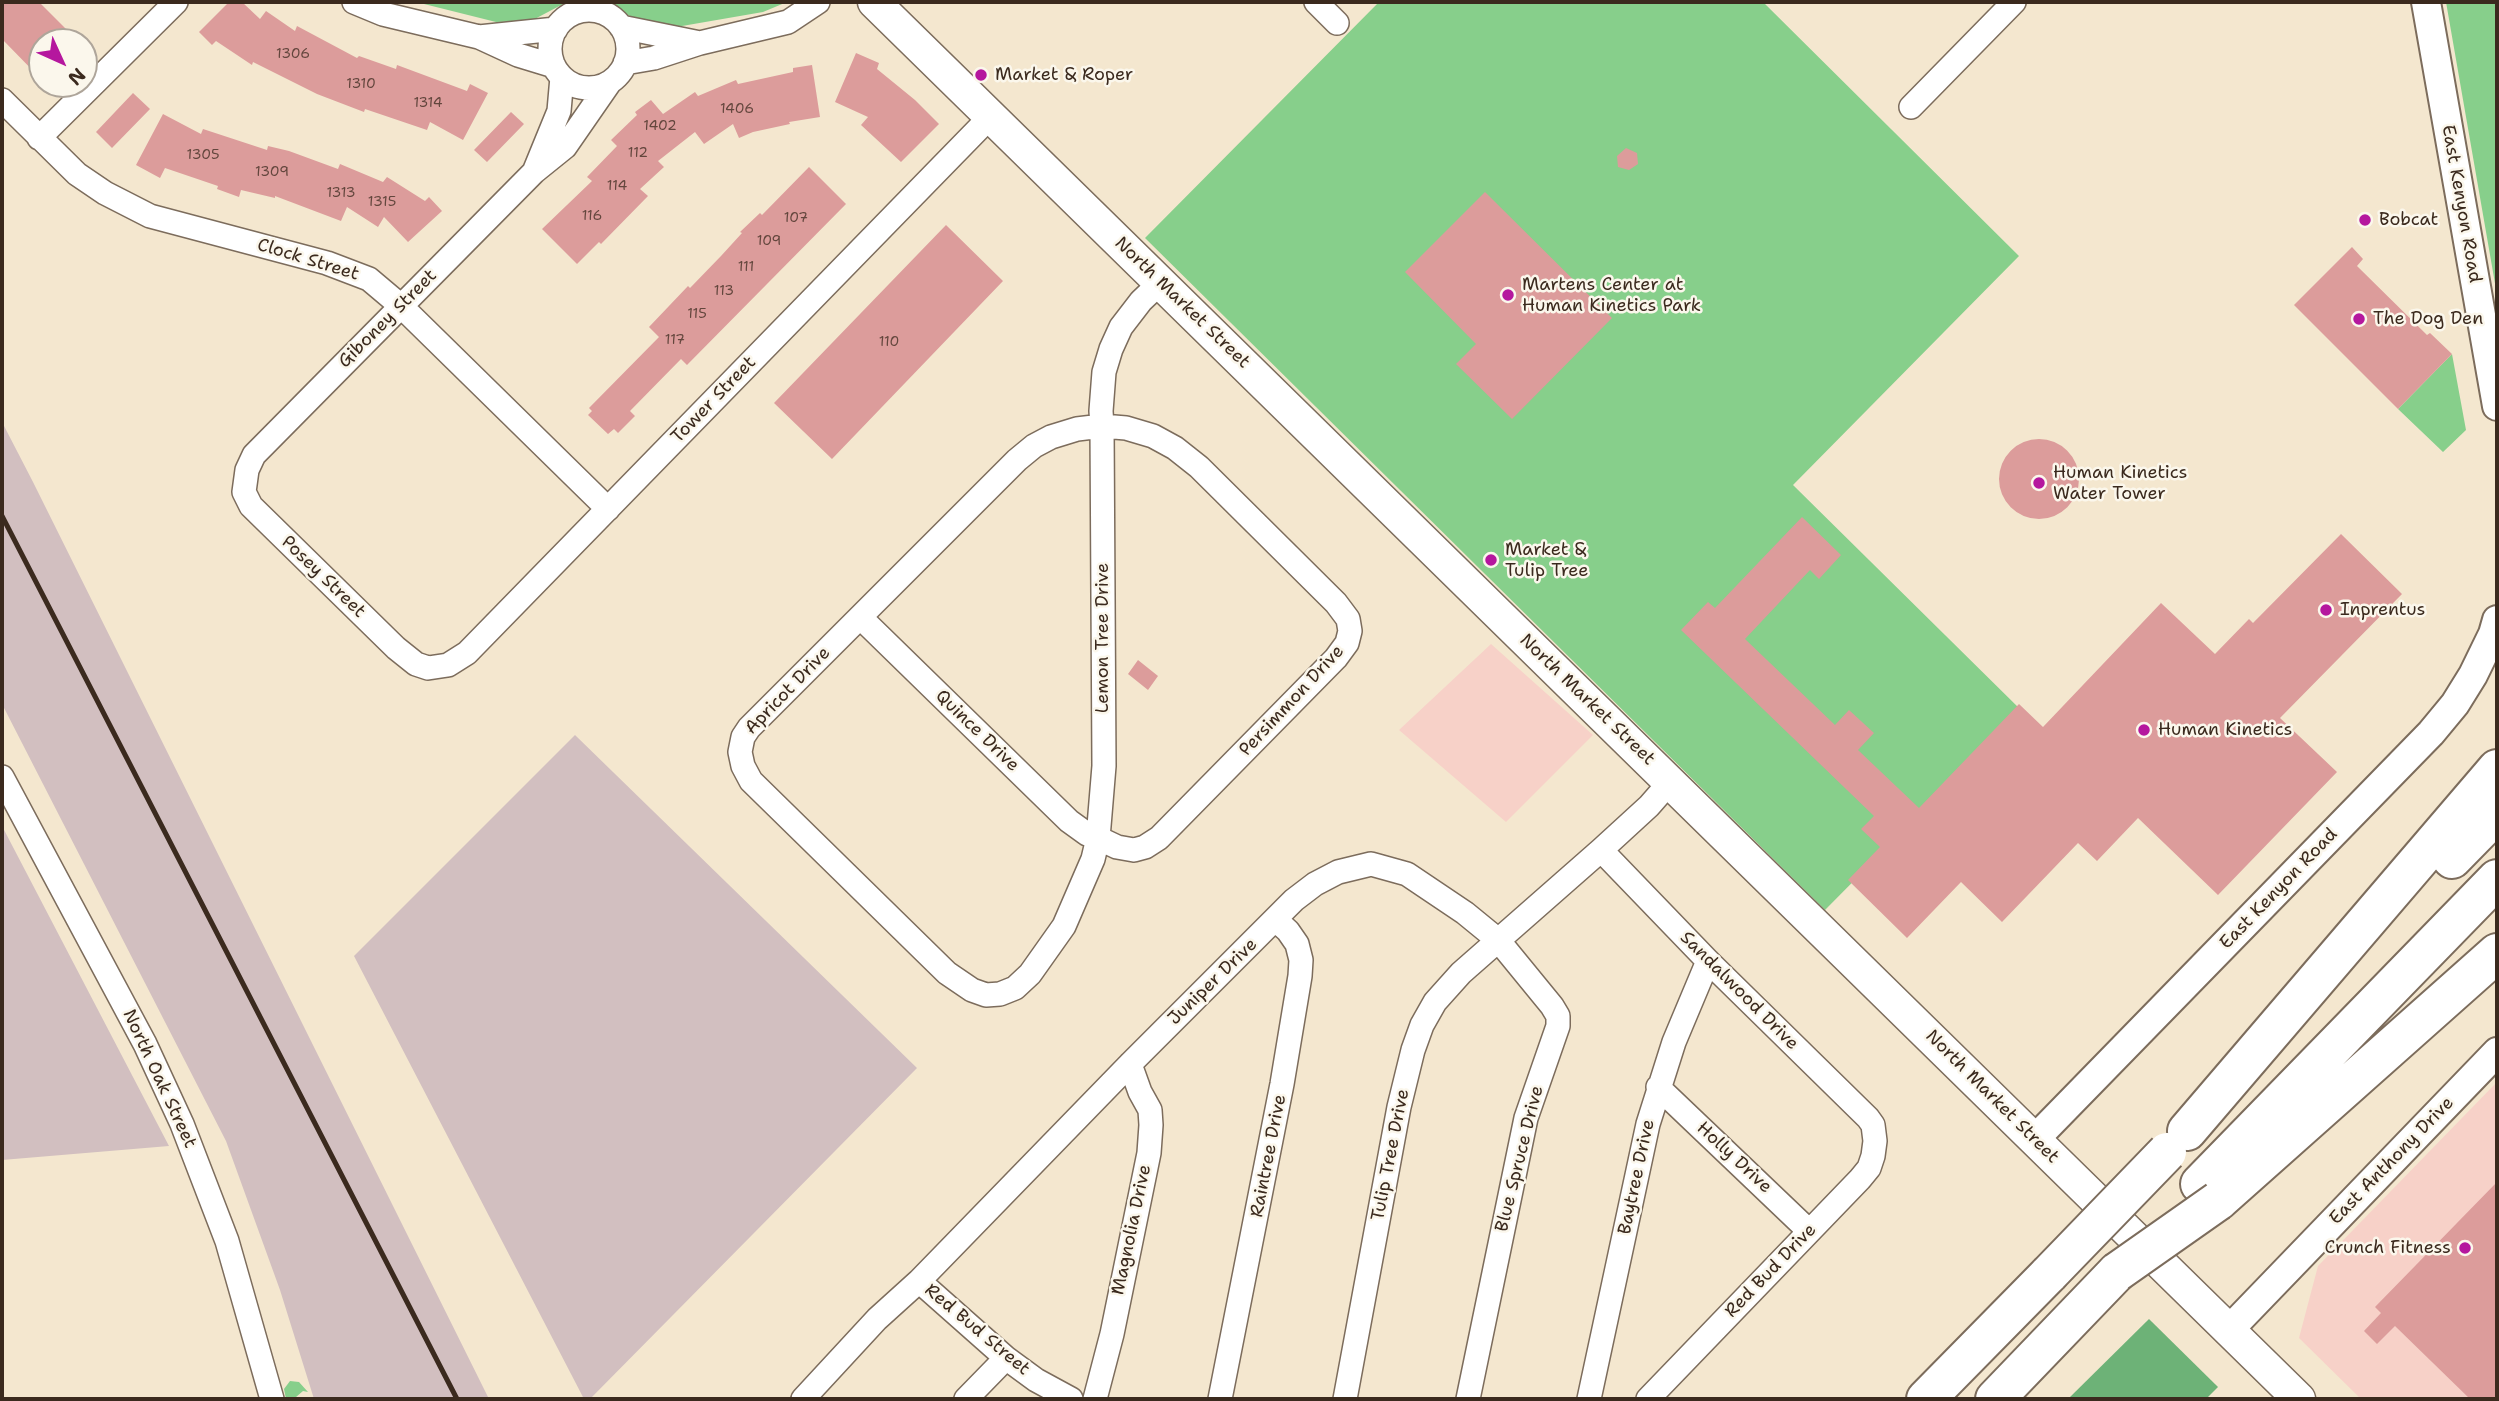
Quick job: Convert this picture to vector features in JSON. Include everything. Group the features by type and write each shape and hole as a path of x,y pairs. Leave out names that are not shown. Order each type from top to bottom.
{"highway":[{"path":"2177,1141 2497,769"},
{"path":"1926,1399 2497,813"},
{"path":"2209,1193 2497,879"},
{"path":"1995,1399 2117,1272 2497,953"}],"main road":[{"name":"North Market Street","path":"874,2 2299,1399"}],"street":[{"path":"39,138 176,2"},
{"path":"354,2 383,15 479,37 558,72 572,85 585,88 598,87 619,74 628,51 621,27 613,18 602,12 589,10 565,19 556,29 551,41 550,54 558,72"},
{"path":"625,63 654,58 700,43 788,22 818,2"},
{"path":"1316,2 1337,23"},
{"path":"1911,107 2014,2"},
{"name":"East Kenyon Road","path":"2426,2 2497,406"},
{"path":"621,27 700,43"},
{"path":"479,37 556,29"},
{"name":"Giboney Street","path":"534,172 559,111 558,72"},
{"name":"Giboney Street","path":"247,470 254,455 534,172 565,147 610,82"},
{"name":"Clock Street","path":"2,100 77,174 105,193 150,216 350,270 378,285 608,509"},
{"name":"Tower Street","path":"428,668 448,665 467,653 990,116"},
{"name":"Lemon Tree Drive","path":"1015,988 1038,964 1064,926 1090,869 1098,838 1104,766 1104,372 1121,327 1141,301 1161,282"},
{"name":"Apricot Drive","path":"1015,988 1000,994 986,995 972,990 947,973 751,781 743,766 740,752 743,737 749,728 1017,460 1051,437 1077,429 1102,426"},
{"name":"Persimmon Drive","path":"1098,838 1116,847 1134,850 1159,838 1336,658 1347,643 1350,631 1348,620 1336,603 1199,467 1175,448 1153,436 1102,426"},
{"name":"Posey Street","path":"247,470 244,492 251,506 396,648 416,664 428,668"},
{"name":"Quince Drive","path":"860,617 1069,821 1098,838"},
{"name":"East Kenyon Road","path":"2035,1139 2431,733 2455,704 2473,676 2497,620"},
{"name":"North Oak Street","path":"2,777 145,1044 182,1124 227,1241 272,1399"},
{"path":"1498,940 1601,850 1670,782"},
{"name":"Sandalwood Drive","path":"1601,850 1868,1118 1874,1133"},
{"name":"Juniper Drive","path":"803,1399 877,1319 919,1281 1130,1064 1294,900 1315,884 1338,872 1358,866 1385,866 1407,874 1465,913 1498,940"},
{"name":"Raintree Drive","path":"1220,1399 1280,1097 1300,976 1301,960 1297,944 1276,920"},
{"name":"Tulip Tree Drive","path":"1345,1399 1396,1121 1413,1050 1422,1025 1435,1002 1461,973 1498,940"},
{"name":"Blue Spruce Drive","path":"1468,1399 1526,1118 1558,1026 1558,1016 1552,1006 1498,940"},
{"name":"Baytree Drive","path":"1589,1399 1658,1087 1709,961"},
{"name":"East Anthony Drive","path":"2228,1331 2497,1052"},
{"name":"Magnolia Drive","path":"1095,1399 1112,1334 1150,1144 1150,1110 1130,1064"},
{"name":"Holly Drive","path":"1658,1087 1809,1231"},
{"name":"Red Bud Drive","path":"1648,1399 1869,1168 1873,1156 1874,1133"},
{"name":"Red Bud Street","path":"919,1281 1006,1358 1036,1380 1071,1399"},
{"path":"966,1399 1006,1358"}],"shaded area":[{"path":"2,422 489,1399 314,1399 280,1290 226,1141 2,704"},
{"path":"1491,644 1593,735 1506,822 1399,730"},
{"path":"575,735 917,1068 590,1399 584,1399 354,956"},
{"path":"2,826 169,1146 2,1160"},
{"path":"2497,1082 2497,1399 2361,1399 2299,1338 2318,1266"}],"green space":[{"path":"416,2 574,2 565,3 531,21 496,22"},
{"path":"601,2 787,2 763,12 659,30"},
{"path":"1379,2 1763,2 2019,256 1793,485 2022,711 1825,910 1145,238"},
{"path":"2446,2 2497,2 2497,295"},
{"path":"2452,354 2466,430 2443,452 2398,409"},
{"path":"2149,1319 2218,1387 2206,1399 2068,1399"},
{"path":"290,1381 299,1382 308,1392 303,1391 296,1399 286,1399 284,1389"}],"building":[{"path":"2,2 39,2 65,28 28,28 28,66 2,39"},
{"path":"229,2 242,2 260,19 266,11 295,31 297,26 357,58 359,56 396,69 397,65 467,91 470,84 488,93 463,140 430,122 427,130 365,109 364,112 317,94 253,62 252,65 216,41 212,45 199,32"},
{"path":"856,53 879,63 877,69 939,124 901,162 861,125 868,117 835,102"},
{"path":"812,65 820,117 789,122 790,124 739,138 733,124 704,144 695,132 658,161 664,167 640,189 648,196 601,244 599,242 577,264 542,229 592,181 587,177 617,146 611,140 637,115 635,112 651,100 663,114 695,92 698,96 736,80 738,84"},
{"path":"133,93 150,109 112,148 96,132"},
{"path":"511,112 524,124 487,162 474,150"},
{"path":"163,114 201,134 203,129 267,150 268,146 289,151 338,169 340,164 383,182 387,177 425,201 429,197 442,211 408,242 384,217 378,227 347,207 341,221 275,196 241,190 239,197 217,189 218,186 165,168 160,178 136,165"},
{"path":"1626,148 1637,153 1638,164 1629,170 1618,167 1617,156"},
{"path":"809,167 846,204 687,365 681,359 630,411 635,416 618,433 614,429 608,434 588,415 592,411 589,408 659,337 649,327 721,256 742,233 740,232 760,213 762,215"},
{"name":"Martens Center at Human Kinetics Park","path":"1485,192 1612,318 1512,419 1456,364 1476,344 1405,272"},
{"path":"946,225 1003,281 832,459 774,403"},
{"name":"The Dog Den","path":"2352,247 2363,259 2357,266 2427,335 2430,333 2452,354 2398,409 2294,305"},
{"name":"Human Kinetics Water Tower","path":"2039,439 2054,442 2067,451 2076,464 2079,479 2076,494 2067,507 2054,516 2039,519 2024,516 2011,507 2002,494 1999,479 2002,464 2011,451 2024,442"},
{"name":"Human Kinetics","path":"1802,517 1841,555 1819,579 1810,570 1745,639 1835,725 1849,710 1874,733 1858,750 1919,808 2019,704 2043,727 2161,603 2215,654 2249,619 2253,623 2341,534 2402,594 2280,718 2337,772 2218,895 2138,818 2097,861 2078,843 2002,922 1961,882 1907,938 1848,880 1880,847 1861,829 1874,816 1681,630 1708,602 1715,608"},
{"path":"1138,660 1158,676 1148,690 1128,674"},
{"name":"Crunch Fitness","path":"2497,1182 2497,1399 2470,1399 2395,1326 2377,1344 2364,1331 2381,1313 2375,1307"}],"railway":[{"path":"2,516 457,1399"}],"place":[{"name":"Market & Roper","path":"981,75"},
{"name":"Bobcat","path":"2365,220"},
{"name":"Martens Center at Human Kinetics Park","path":"1508,295"},
{"name":"The Dog Den","path":"2359,319"},
{"name":"Human Kinetics Water Tower","path":"2039,483"},
{"name":"Market & Tulip Tree","path":"1491,560"},
{"name":"Inprentus","path":"2326,610"},
{"name":"Human Kinetics","path":"2144,730"},
{"name":"Crunch Fitness","path":"2465,1248"}]}
